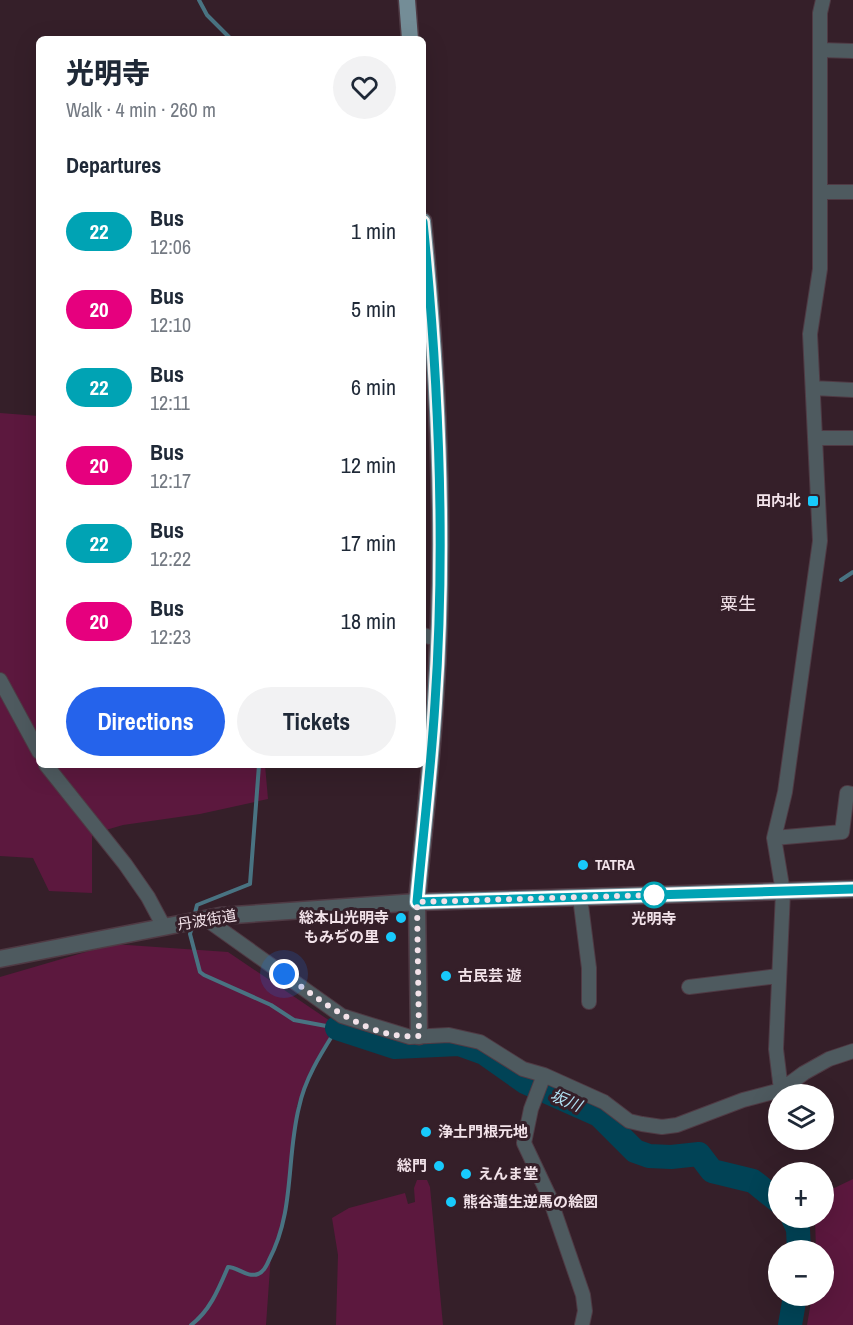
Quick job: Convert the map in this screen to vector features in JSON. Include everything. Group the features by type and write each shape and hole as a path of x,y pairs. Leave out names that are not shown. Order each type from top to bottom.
{"main road":[{"path":"407,0 410,36"},
{"path":"426,256 438,394 440,494 430,637 435,711 417,902 853,889"}],"street":[{"path":"780,1084 776,1049 783,892 774,838 785,792 819,551 810,334 820,269 820,13 823,0"},
{"path":"820,50 853,51"},
{"path":"820,192 853,192"},
{"path":"813,388 853,390"},
{"path":"815,438 853,438"},
{"path":"0,680 36,746"},
{"path":"48,768 124,864 148,897 164,927"},
{"path":"774,838 842,832 847,793 853,794"},
{"path":"580,897 589,968 589,1002"},
{"path":"417,902 419,1036"},
{"name":"丹波街道","path":"0,959 206,919 417,902"},
{"path":"206,919 342,1016 376,1029 410,1037 449,1035 480,1042 523,1069 541,1084 604,1102 629,1120 662,1127 677,1125 743,1100 768,1093"},
{"path":"689,987 778,976"},
{"path":"789,1084 828,1059 853,1051"},
{"path":"541,1084 524,1143 549,1196 583,1295 585,1311 582,1325"}],"shaded area":[{"path":"0,413 36,416 36,768 265,768 268,799 200,814 123,825 92,834 92,893 49,891 33,858 0,856"},
{"path":"113,944 228,952 336,1025 310,1071 297,1105 287,1199 281,1228 271,1254 266,1325 0,1325 0,977"},
{"path":"853,1179 853,1325 807,1325 810,1306 834,1306 834,1240 816,1240 815,1228 834,1228 834,1188"},
{"path":"417,1180 427,1180 430,1187 443,1325 336,1325 338,1255 332,1218 349,1208 405,1193 408,1204 415,1202 414,1188"}],"waterway":[{"path":"199,0 207,15 228,36"},
{"path":"841,580 853,572"},
{"path":"194,917 197,905 250,884 259,768"},
{"path":"191,1325 209,1306 228,1267 254,1275 262,1272 267,1264 283,1223 295,1126 302,1096 315,1066 337,1028 294,1020 271,1005 204,975 200,972 190,934 192,927"},
{"name":"坂川","path":"337,1028 395,1047 459,1044 484,1053 525,1082 599,1115 635,1151 649,1156 671,1157 699,1154 712,1171 753,1181 768,1193"},
{"name":"坂川","path":"798,1228 798,1240"},
{"name":"坂川","path":"790,1325 793,1306"}],"bus line":[{"name":"22","path":"426,254 437,373 440,494 435,701 417,902 853,889"}],"place":[{"name":"田内北","path":"813,501"},
{"name":"TATRA","path":"583,865"},
{"name":"光明寺","path":"654,895"},
{"name":"総本山光明寺","path":"401,918"},
{"name":"もみぢの里","path":"391,937"},
{"name":"古民芸 遊","path":"446,976"},
{"name":"浄土門根元地","path":"426,1132"},
{"name":"総門","path":"439,1166"},
{"name":"えんま堂","path":"466,1174"},
{"name":"熊谷蓮生逆馬の絵図","path":"451,1202"}],"district":[{"name":"粟生","path":"738,604"}],"route":[{"path":"284,974 342,1016 376,1029 410,1037 419,1036 417,902 654,895"}]}
